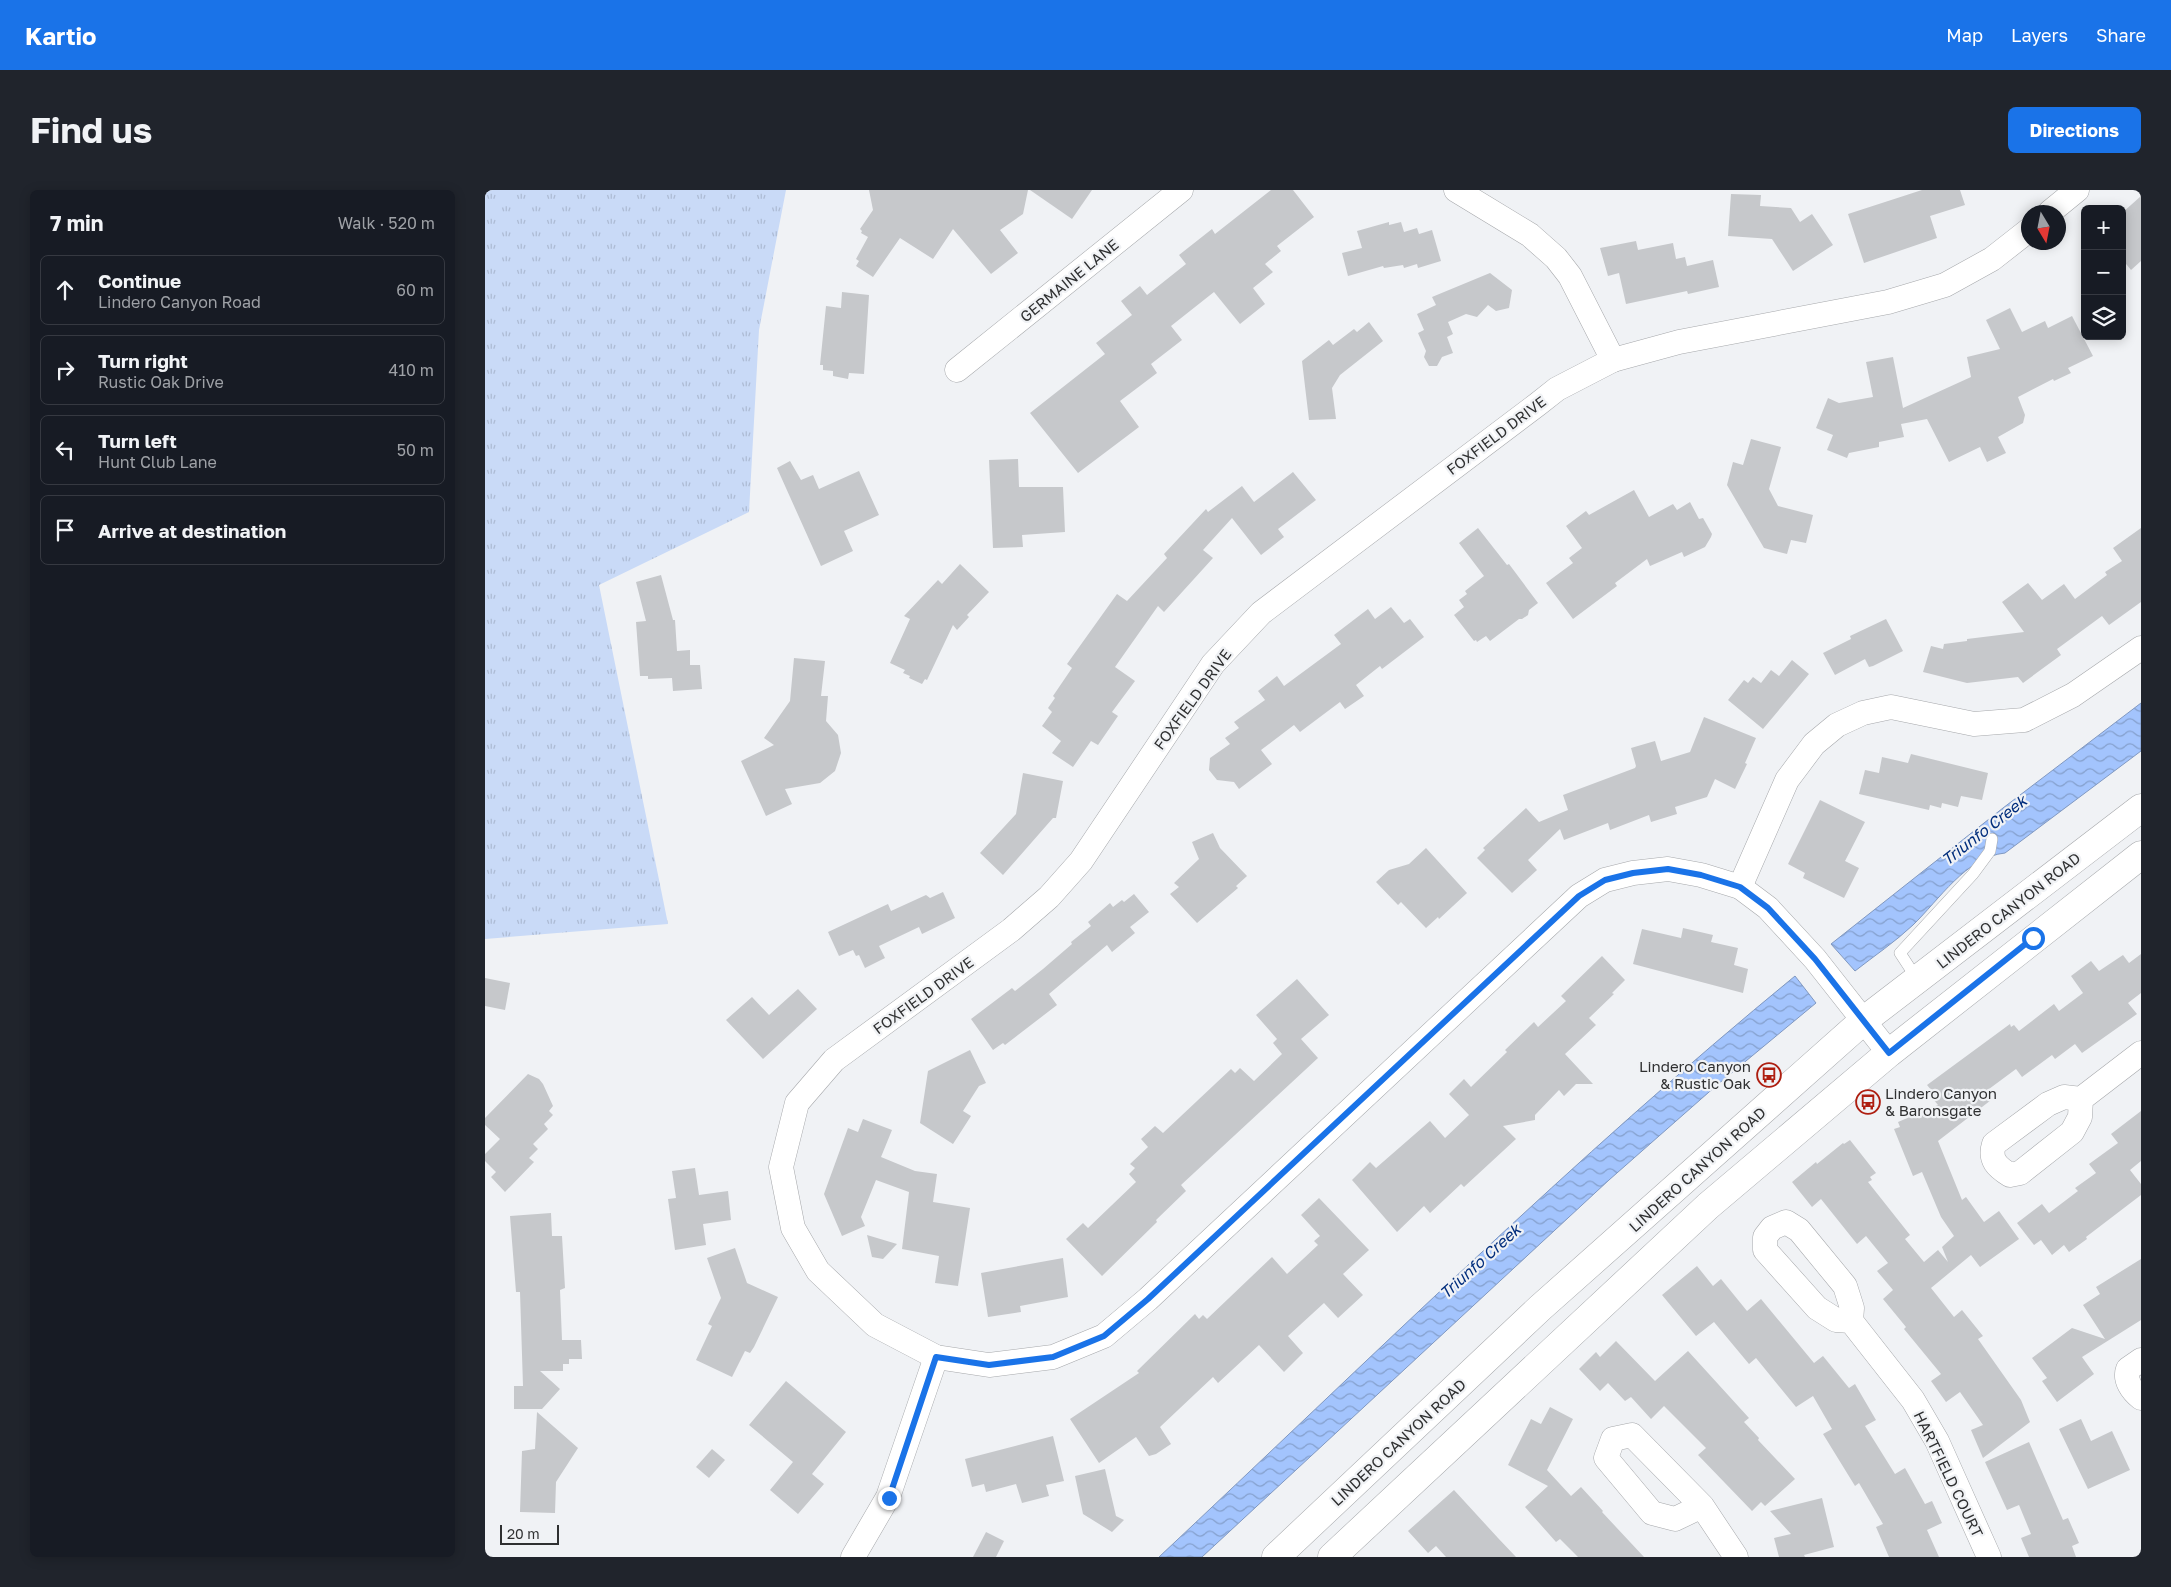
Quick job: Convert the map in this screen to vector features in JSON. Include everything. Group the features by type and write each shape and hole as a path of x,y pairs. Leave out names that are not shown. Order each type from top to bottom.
{"street":[{"name":"GERMAINE LANE","path":"957,370 1181,190"},
{"path":"1456,190 1530,235 1556,258 1571,276 1613,360"},
{"path":"2059,205 2077,190"},
{"name":"FOXFIELD DRIVE","path":"1889,1053 1802,944 1768,908 1740,887 1701,875 1668,869 1633,873 1605,880 1579,896 1148,1299 1104,1336 1053,1357 989,1365 936,1357 875,1325 818,1271 793,1228 781,1167 797,1103 834,1060 1011,930 1049,897 1081,861 1213,664 1261,613 1557,389 1613,360 1679,342 1888,302 1945,286 1992,259 2021,236"},
{"path":"1740,887 1787,780 1814,744 1837,725 1863,713 1891,707 1974,724 2024,720 2073,695 2141,648"},
{"name":"LINDERO CANYON ROAD","path":"1276,1557 1540,1308 1863,1021 2141,808"},
{"path":"1333,1557 1708,1206 1889,1053 2141,855"},
{"path":"2081,1099 2141,1053"},
{"name":"HARTFIELD COURT","path":"1851,1321 1913,1400 1937,1441 1989,1557"},
{"path":"853,1557 889,1498 936,1357"},
{"path":"2141,1360 2127,1369 2126,1375 2133,1392 2141,1398"},
{"path":"1702,1506 1736,1557"}],"lane":[{"path":"1917,979 1901,953 1973,874 1990,851 1992,839"}],"green space":[{"path":"485,190 786,190 759,330 749,512 599,585 668,924 485,939"}],"water":[{"name":"Triunfo Creek","path":"2141,703 2141,751 2005,853 1991,856 1978,862 1966,871 1906,931 1855,971 1831,944 2003,808"},
{"name":"Triunfo Creek","path":"1795,976 1816,1003 1717,1085 1609,1180 1202,1557 1159,1557 1552,1188 1631,1116"}],"building":[{"path":"869,190 1028,190 1023,214 1000,230 1018,253 991,274 953,229 933,259 900,238 873,277 856,266 859,261 856,259 868,237 861,233 860,229 873,210"},
{"path":"1030,190 1092,190 1072,219"},
{"path":"1271,190 1293,190 1314,217 1277,246 1281,251 1265,264 1273,272 1253,288 1265,304 1240,324 1214,292 1171,326 1182,340 1151,364 1157,373 1120,401 1139,427 1078,473 1030,413 1105,354 1096,343 1132,315 1121,301 1140,286 1147,295 1186,264 1179,255 1212,229 1215,234"},
{"path":"1922,190 1960,190 1965,205 1930,216 1937,238 1864,263 1848,214"},
{"path":"1731,194 1761,195 1760,206 1791,208 1800,222 1812,214 1833,245 1793,271 1772,239 1728,236"},
{"path":"2141,196 2141,261 2131,270 2126,264 2126,209"},
{"path":"1389,222 1389,225 1401,222 1404,232 1417,228 1419,234 1432,230 1441,261 1418,268 1417,264 1404,268 1403,265 1384,268 1383,266 1348,276 1342,253 1362,248 1357,231"},
{"path":"1636,241 1638,250 1673,243 1676,259 1685,257 1687,266 1713,260 1719,287 1688,294 1687,291 1626,304 1619,273 1608,276 1600,248"},
{"path":"1490,273 1512,290 1509,308 1496,311 1488,305 1477,317 1466,314 1448,322 1453,334 1447,337 1453,353 1442,357 1437,366 1429,366 1424,357 1426,351 1418,333 1424,330 1417,314 1436,305 1432,297"},
{"path":"842,292 869,295 864,374 849,373 848,379 833,376 833,371 823,370 823,365 820,365 826,306 841,308"},
{"path":"2010,308 2022,332 2045,321 2048,328 2072,316 2081,333 2081,340 2085,340 2093,356 2068,368 2071,373 2054,381 2053,379 2018,397 2025,415 2023,423 1998,437 2006,453 1987,462 1980,447 1949,462 1927,419 1901,424 1904,437 1879,442 1879,447 1849,453 1847,458 1827,450 1833,435 1816,428 1828,398 1839,403 1873,397 1866,362 1893,357 1903,408 1971,377 1967,357 2000,349 1986,320"},
{"path":"1369,322 1383,341 1340,375 1332,388 1336,419 1309,420 1302,361 1329,340 1333,345 1354,329 1357,332"},
{"path":"1751,439 1781,447 1769,489 1778,506 1813,515 1806,543 1791,540 1787,554 1764,548 1727,485 1733,462 1743,465"},
{"path":"1018,459 1019,487 1063,487 1065,532 1022,535 1023,547 993,548 989,460"},
{"path":"790,461 801,480 813,475 819,489 859,471 879,515 844,531 853,551 821,566 777,468"},
{"path":"1293,472 1316,500 1278,529 1284,537 1261,555 1232,518 1203,550 1213,558 1164,612 1158,606 1115,667 1135,681 1112,712 1118,716 1098,745 1091,741 1073,767 1052,753 1061,741 1042,726 1052,712 1048,708 1055,698 1053,696 1072,668 1067,664 1117,594 1127,601 1167,558 1164,554 1206,509 1208,512 1242,486 1254,502"},
{"path":"1634,490 1649,517 1673,504 1677,510 1690,502 1699,519 1703,518 1712,534 1711,537 1705,547 1684,557 1682,552 1650,566 1647,559 1615,583 1617,586 1573,619 1546,583 1573,563 1569,558 1582,548 1566,526 1586,511 1589,515"},
{"path":"1478,528 1507,565 1509,564 1538,603 1529,610 1528,615 1519,619 1490,641 1486,636 1477,642 1476,640 1474,641 1454,615 1464,607 1459,600 1467,594 1465,591 1484,576 1459,543"},
{"path":"2141,528 2141,602 2109,625 2102,616 2057,649 2061,655 2023,683 2018,677 1967,683 1923,672 1931,646 1943,649 1944,644 1967,641 1967,639 2024,632 2002,602 2028,583 2042,600 2064,584 2075,599 2107,575 2105,572 2122,561 2113,548"},
{"path":"960,564 989,592 967,615 969,617 957,630 953,625 927,680 925,679 922,684 909,678 910,676 903,673 905,670 890,663 910,619 904,616 938,580 942,584"},
{"path":"661,575 673,620 675,620 677,651 690,650 690,665 700,665 702,689 673,691 672,678 648,679 648,676 640,676 636,622 646,621 636,582"},
{"path":"1391,607 1404,623 1410,619 1424,637 1382,669 1380,666 1356,685 1364,696 1345,709 1340,702 1300,732 1294,725 1261,750 1272,764 1239,789 1234,782 1217,780 1209,770 1210,758 1230,744 1225,738 1239,728 1234,722 1265,700 1258,691 1277,676 1284,686 1341,644 1334,635 1368,609 1375,619"},
{"path":"1886,619 1903,651 1869,667 1865,659 1835,675 1823,653 1851,639 1850,636"},
{"path":"794,658 825,661 821,696 828,696 826,721 838,735 841,753 835,771 820,783 785,789 792,804 766,816 741,761 774,745 764,738 790,701"},
{"path":"1792,660 1809,674 1763,729 1728,700 1744,680 1748,683 1753,677 1761,683 1771,670 1779,676"},
{"path":"1704,717 1756,738 1745,763 1747,764 1735,789 1715,779 1707,797 1675,807 1677,814 1651,822 1649,815 1610,830 1608,823 1564,840 1560,829 1528,860 1537,870 1512,893 1477,858 1485,850 1483,848 1526,808 1539,822 1568,810 1563,795 1635,768 1631,748 1655,741 1661,761 1690,752"},
{"path":"1911,754 1988,773 1982,800 1961,796 1958,807 1942,803 1941,808 1930,805 1929,810 1859,794 1865,770 1879,773 1882,757 1908,763"},
{"path":"1023,773 1063,781 1056,818 1053,818 1003,875 980,853 1016,814"},
{"path":"1820,800 1865,822 1845,861 1859,868 1844,898 1803,878 1805,873 1788,864"},
{"path":"1213,833 1220,848 1247,876 1236,886 1238,888 1197,923 1170,894 1179,887 1174,883 1199,859 1192,842"},
{"path":"1426,848 1467,893 1439,919 1438,917 1426,928 1401,902 1398,905 1376,882 1389,870 1409,864"},
{"path":"943,892 955,918 922,934 919,927 879,946 885,958 865,968 859,955 856,956 853,950 839,956 828,932 888,904 891,911 926,895 930,898"},
{"path":"1134,894 1149,912 1130,927 1135,933 1112,952 1107,945 1049,994 1057,1005 1005,1045 1003,1043 993,1050 971,1019 1012,988 1015,991 1043,969 1091,926 1088,922 1110,903 1113,907 1122,900 1124,902"},
{"path":"1683,928 1713,935 1711,942 1738,948 1734,965 1748,969 1743,993 1633,964 1642,929 1681,938"},
{"path":"2141,954 2141,993 2128,1003 2137,1014 2082,1053 2075,1044 2055,1059 2052,1055 2022,1077 2016,1069 1989,1089 1995,1097 1938,1141 1962,1200 1966,1197 1984,1222 1999,1211 2019,1239 1980,1267 1971,1255 1931,1288 1954,1317 1962,1310 1983,1336 1978,1339 2021,1400 2030,1422 1983,1458 1971,1430 1983,1425 1960,1392 1946,1402 1931,1381 1941,1374 1904,1329 1906,1327 1883,1299 1893,1290 1877,1271 1888,1263 1866,1236 1857,1244 1821,1199 1812,1207 1792,1182 1816,1162 1817,1164 1843,1143 1850,1140 1876,1173 1870,1177 1872,1180 1868,1182 1910,1235 1905,1239 1924,1262 1938,1250 1948,1262 1942,1247 1954,1236 1941,1217 1922,1172 1913,1176 1894,1129 1900,1127 1898,1122 1938,1105 1933,1099 1937,1097 1927,1085 2010,1024 2011,1027 2014,1025 2019,1031 2054,1004 2059,1011 2083,993 2071,976 2091,961 2099,971 2123,955 2129,963"},
{"path":"1602,956 1625,980 1612,993 1614,994 1589,1018 1596,1025 1565,1054 1593,1084 1576,1084 1564,1096 1559,1090 1535,1115 1535,1120 1503,1126 1516,1139 1464,1187 1461,1184 1430,1213 1424,1206 1397,1232 1352,1180 1370,1162 1376,1168 1430,1121 1445,1138 1469,1115 1449,1094 1464,1079 1471,1087 1534,1022 1538,1027 1566,1001 1561,996"},
{"path":"485,978 510,983 505,1010 485,1006"},
{"path":"1297,979 1329,1015 1301,1039 1318,1058 1181,1185 1186,1191 1102,1276 1066,1239 1083,1223 1088,1228 1136,1182 1129,1174 1135,1168 1130,1164 1148,1147 1141,1139 1155,1126 1163,1133 1231,1069 1235,1073 1240,1068 1254,1081 1282,1054 1273,1043 1277,1039 1256,1015"},
{"path":"798,989 817,1009 763,1059 726,1020 752,997 769,1015"},
{"path":"970,1050 986,1083 979,1086 963,1111 971,1116 953,1144 920,1123 928,1071"},
{"path":"528,1074 539,1079 543,1084 553,1106 549,1111 553,1115 544,1124 548,1129 533,1144 538,1149 529,1158 534,1162 505,1192 491,1177 496,1172 485,1161 485,1154 500,1139 485,1125 485,1118"},
{"path":"2141,1111 2141,1161 2130,1170 2141,1184 2141,1195 2069,1252 2064,1245 2052,1255 2041,1240 2034,1245 2017,1223 2042,1204 2049,1213 2078,1191 2075,1188 2096,1173 2089,1164 2118,1143 2111,1134"},
{"path":"863,1119 892,1130 881,1157 915,1171 937,1174 933,1202 970,1208 958,1286 935,1283 939,1256 902,1249 909,1192 876,1180 861,1217 865,1226 842,1236 824,1194 848,1128 858,1132"},
{"path":"695,1168 699,1195 728,1191 731,1220 703,1224 706,1245 675,1250 668,1199 676,1198 672,1171"},
{"path":"1319,1198 1369,1250 1343,1274 1363,1295 1338,1318 1324,1303 1288,1336 1303,1353 1284,1372 1259,1345 1218,1383 1213,1377 1160,1427 1171,1444 1156,1454 1149,1456 1136,1437 1099,1463 1070,1419 1139,1373 1137,1371 1195,1314 1199,1319 1203,1315 1207,1319 1272,1257 1287,1274 1318,1245 1314,1241 1320,1236 1301,1215"},
{"path":"551,1213 552,1236 562,1236 565,1288 560,1290 562,1340 581,1340 582,1359 569,1359 569,1364 563,1364 563,1371 540,1371 560,1389 542,1409 514,1409 514,1386 523,1386 520,1292 516,1292 510,1216"},
{"path":"867,1235 897,1244 883,1259 872,1257"},
{"path":"735,1248 747,1283 778,1297 754,1347 750,1353 745,1351 732,1377 696,1360 712,1326 708,1324 721,1298 707,1258"},
{"path":"1063,1258 1068,1297 1020,1306 1021,1312 988,1317 981,1273"},
{"path":"2141,1259 2141,1320 2082,1357 2094,1374 2057,1402 2042,1381 2047,1378 2032,1358 2072,1328 2105,1339 2083,1305 2100,1294 2096,1287"},
{"path":"1697,1266 1713,1286 1721,1279 1747,1311 1761,1299 1814,1363 1823,1356 1849,1388 1855,1384 1876,1420 1865,1426 1895,1474 1905,1468 1925,1504 1932,1501 1942,1523 1927,1530 1939,1557 1889,1557 1876,1527 1883,1524 1859,1483 1855,1486 1823,1434 1832,1429 1813,1396 1796,1407 1756,1358 1749,1364 1714,1322 1696,1336 1662,1295"},
{"path":"1616,1341 1655,1381 1688,1351 1749,1418 1744,1422 1759,1438 1758,1440 1795,1479 1765,1506 1761,1502 1752,1511 1698,1455 1706,1448 1664,1406 1651,1419 1631,1397 1625,1401 1608,1383 1600,1391 1579,1369 1596,1352 1600,1357"},
{"path":"786,1381 846,1432 812,1474 824,1484 798,1514 770,1490 793,1462 749,1425"},
{"path":"1550,1407 1573,1419 1547,1470 1571,1496 1581,1487 1644,1557 1578,1557 1560,1539 1556,1542 1525,1507 1548,1486 1508,1465 1531,1419 1541,1424"},
{"path":"537,1412 578,1448 556,1482 555,1513 520,1512 522,1451 535,1449"},
{"path":"2081,1419 2091,1441 2112,1431 2130,1470 2088,1489 2059,1429"},
{"path":"1053,1436 1064,1481 1046,1485 1049,1496 1022,1503 1016,1484 986,1492 984,1484 972,1487 965,1459"},
{"path":"2029,1442 2063,1520 2068,1518 2079,1543 2072,1546 2076,1557 2029,1557 2021,1538 2031,1534 2019,1505 2007,1510 1985,1462"},
{"path":"712,1449 725,1460 709,1478 696,1467"},
{"path":"1105,1469 1116,1516 1124,1520 1112,1532 1083,1514 1075,1476"},
{"path":"1454,1490 1516,1557 1446,1557 1436,1546 1428,1553 1408,1531"},
{"path":"1822,1498 1834,1547 1804,1555 1805,1557 1779,1557 1774,1538 1791,1534 1770,1511"},
{"path":"986,1532 1004,1541 996,1557 973,1557"}],"place":[{"name":"Lindero Canyon & Rustic Oak","path":"1769,1075"},
{"name":"Lindero Canyon & Baronsgate","path":"1868,1102"}],"route":[{"path":"889,1498 936,1357 989,1365 1053,1357 1104,1336 1148,1299 1579,896 1605,880 1633,873 1668,869 1701,875 1740,887 1768,908 1815,959 1889,1053 2033,938"}]}
